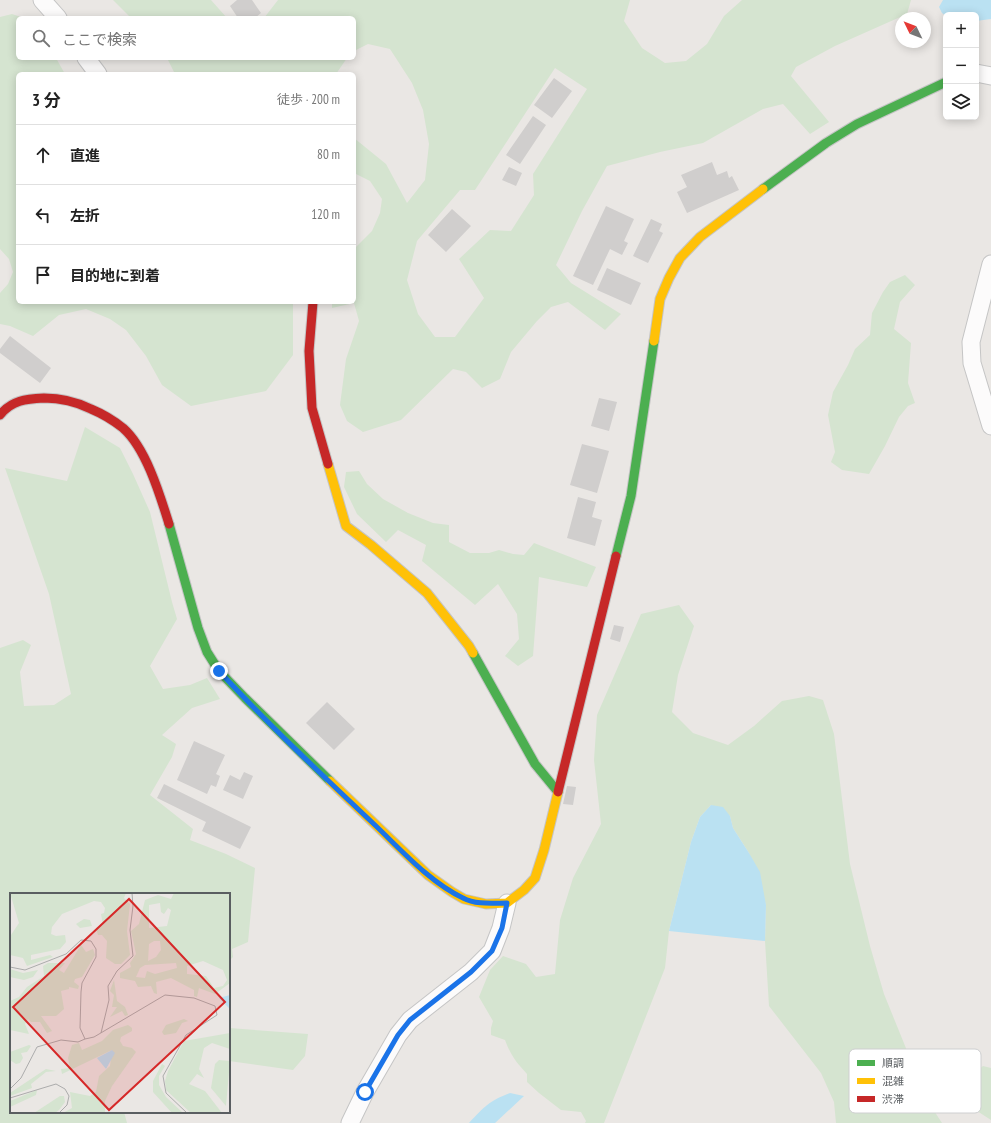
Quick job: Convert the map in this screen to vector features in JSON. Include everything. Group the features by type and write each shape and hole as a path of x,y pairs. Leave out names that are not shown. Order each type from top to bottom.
{"street":[{"path":"42,0 56,16"},
{"path":"88,60 96,72"},
{"path":"979,72 991,76"},
{"path":"0,415 4,410 16,402 53,398 81,404 110,418 124,429 139,448 150,471 164,508 198,628 207,652 219,671 352,803 428,875 464,899 486,904 507,903 524,890 535,878 544,850 630,496 660,299 668,278 680,258 700,237 826,142 857,124 943,83"},
{"path":"991,264 971,342 972,363 991,426"},
{"path":"313,304 309,351 312,408 346,526 371,545 427,594 469,646 535,764 558,792"},
{"path":"350,1123 365,1092 398,1035 410,1020 471,972 492,951 502,928 507,903"}],"green space":[{"path":"113,0 211,0 225,16 129,16"},
{"path":"278,0 630,0 624,21 642,48 665,63 686,61 707,44 724,16 742,0 911,0 908,12 895,12 895,19 835,46 796,67 791,76 829,122 810,134 783,104 763,109 703,143 660,152 607,166 582,211 556,265 571,283 621,314 605,330 568,302 551,307 511,352 500,379 482,388 466,372 453,369 401,420 363,432 347,421 340,405 346,359 359,321 354,304 356,304 356,247 372,231 380,213 382,199 370,181 356,174 356,140 386,164 407,203 425,180 429,144 423,110 412,83 390,49 368,44 356,50 356,16 266,16","holes":["555,68 587,89 533,174 534,195 511,231 490,230 459,259 484,298 455,337 435,337 418,314 407,280 417,241 460,190 475,190"]},
{"path":"12,14 18,16 16,16 16,60 57,60 64,72 16,72 16,304 293,304 293,355 266,391 191,406 162,385 146,356 126,330 110,319 86,309 59,315 33,336 10,326 0,324 0,293 8,284 13,272 9,259 0,249 0,17"},
{"path":"168,60 346,60 337,72 174,72"},
{"path":"905,275 915,285 900,302 894,329 911,343 908,383 915,403 908,406 899,417 869,474 842,470 831,462 835,452 828,415 833,392 855,349 870,335 872,313 883,292 890,282"},
{"path":"332,304 350,304 332,308"},
{"path":"85,427 120,448 150,512 177,619 150,666 163,689 190,685 207,678 220,699 192,708 162,735 176,744 172,757 150,795 193,829 190,840 226,854 255,868 248,942 232,949 233,957 230,960 230,893 10,893 10,1113 124,1113 127,1123 0,1123 0,648 23,640 31,645 20,672 24,706 54,705 71,694 49,594 5,468 67,481"},
{"path":"359,471 367,484 383,499 408,513 433,523 449,525 449,542 470,553 489,553 499,550 524,555 534,543 596,567 587,587 539,577 533,656 518,666 505,656 519,639 517,614 498,584 475,605 422,561 426,545 398,530 386,542 357,514 344,487 346,472"},
{"path":"679,605 694,626 678,675 672,712 693,733 728,745 754,726 782,701 809,696 823,700 834,734 850,864 870,946 884,994 906,1049 849,1049 849,1113 935,1113 942,1123 836,1123 834,1102 821,1073 769,1006 765,941 766,905 749,853 733,828 730,816 711,805 700,817 691,842 669,931 665,968 604,1123 585,1123 586,1121 581,1112 561,1110 539,1093 527,1082 527,1074 514,1058 505,1040 491,1035 493,1021 479,997 490,970 503,956 526,964 536,977 555,974 560,920 573,878 601,824 594,760 597,715 641,614"},
{"path":"230,1028 308,1034 305,1056 293,1070 230,1061"},
{"path":"983,1066 991,1068 991,1120 980,1113 981,1068"}],"water":[{"path":"943,0 991,0 991,19 979,21 979,12 943,12 943,14 939,7"},
{"path":"711,805 723,807 730,816 733,828 760,872 766,905 765,941 669,931 691,842 700,817"},
{"path":"510,1093 524,1096 495,1123 469,1123 487,1105"}],"building":[{"path":"237,0 252,0 261,13 257,16 237,16 230,6"},
{"path":"554,78 572,91 552,118 534,105"},
{"path":"533,116 546,125 520,164 506,155"},
{"path":"712,162 717,175 727,171 729,178 732,176 739,190 687,213 677,192 687,187 681,175"},
{"path":"509,167 522,173 516,186 502,180"},
{"path":"606,206 634,219 624,241 628,243 622,255 610,249 593,285 573,276"},
{"path":"452,209 471,226 446,252 428,235"},
{"path":"651,219 662,224 659,231 663,233 648,263 633,256"},
{"path":"607,268 641,283 631,305 597,290"},
{"path":"10,336 51,368 40,383 0,353 0,349"},
{"path":"599,398 617,402 609,431 591,426"},
{"path":"582,444 609,451 597,493 570,485"},
{"path":"578,497 596,502 592,517 602,520 595,546 567,538"},
{"path":"614,625 624,627 620,642 610,639"},
{"path":"327,702 355,729 334,750 306,723"},
{"path":"194,741 225,755 216,774 220,776 216,787 211,785 207,794 177,780"},
{"path":"244,772 253,776 243,799 223,790 230,775 240,780"},
{"path":"164,784 251,827 240,849 202,831 206,822 157,798"},
{"path":"567,786 576,787 573,805 563,804"}],"traffic: fast":[{"path":"763,189 826,143 857,124 943,83"},
{"path":"616,556 631,496 654,341"},
{"path":"169,524 198,628 207,652 219,671 330,781"},
{"path":"473,653 535,764 558,792"}],"traffic: slow":[{"path":"654,341 660,299 680,258 700,237 763,189"},
{"path":"328,464 346,526 371,545 427,593 473,653"},
{"path":"330,781 428,875 464,899 486,904 507,903 524,890 535,878 544,850 558,792"}],"traffic: jam":[{"path":"313,304 309,351 312,408 328,464"},
{"path":"0,415 14,403 31,399 50,398 80,404 112,420 123,428 139,447 151,473 169,524"},
{"path":"558,792 616,556"}],"route":[{"path":"219,671 352,803 428,875 464,899 486,904 507,903 502,928 492,951 471,972 410,1020 398,1035 365,1092"}]}
